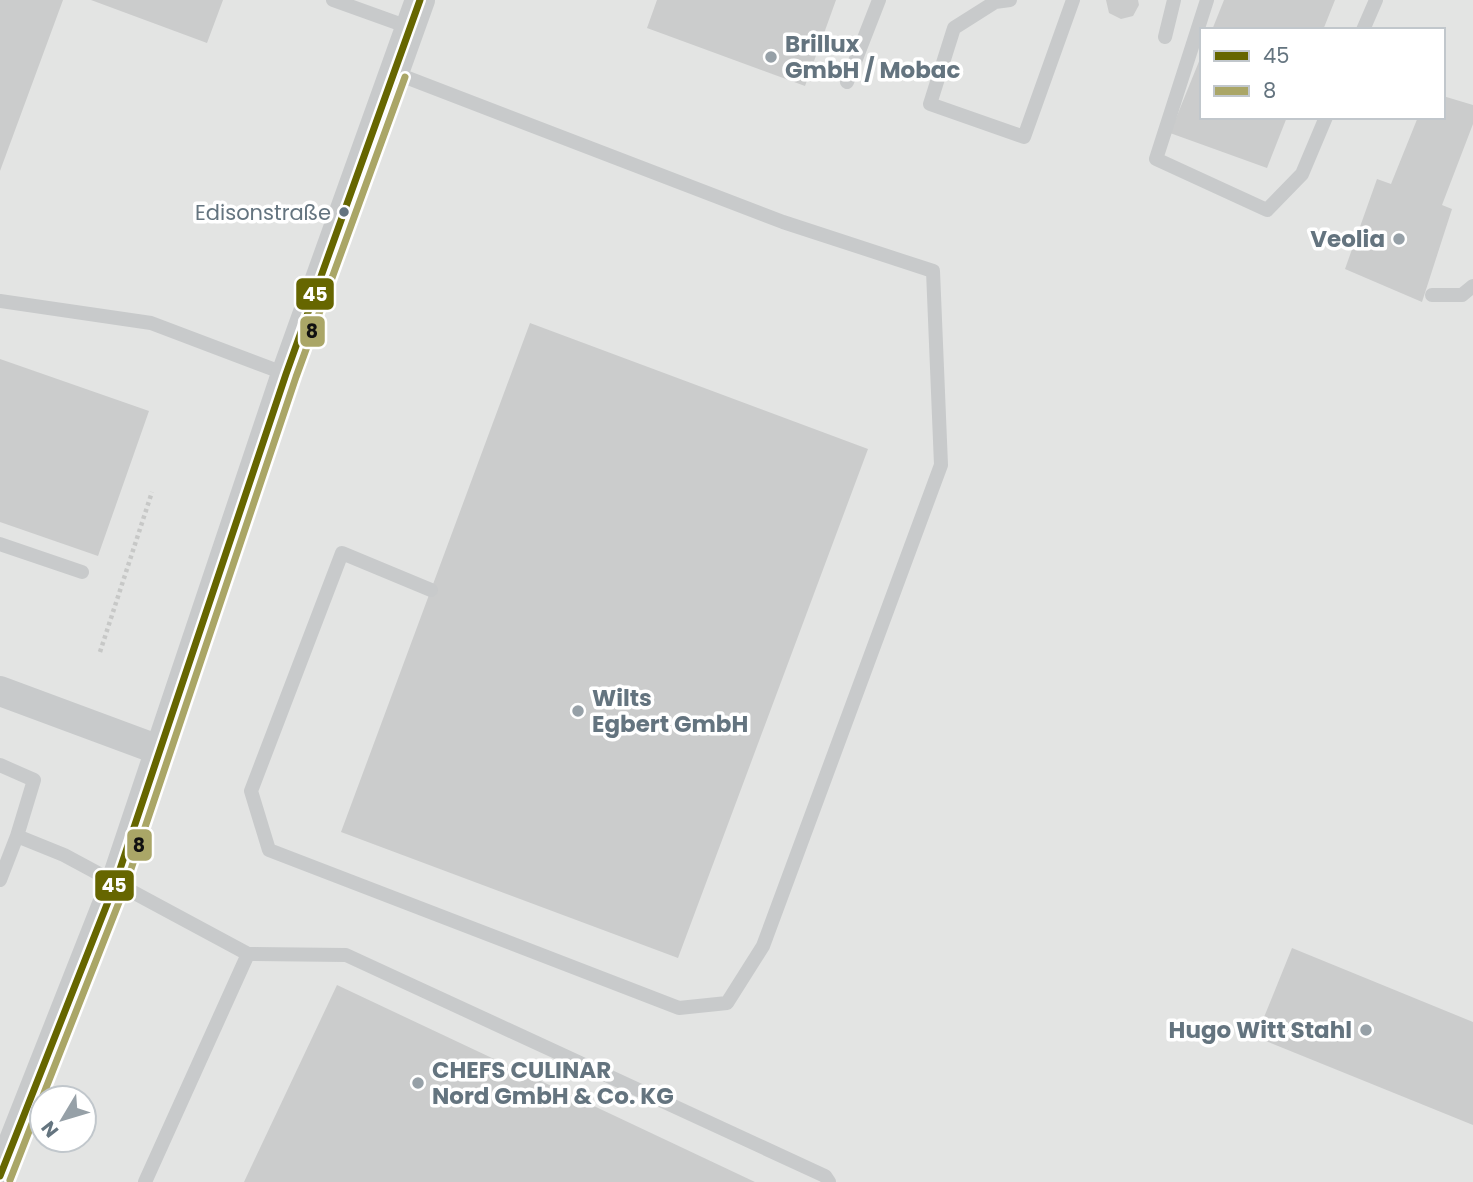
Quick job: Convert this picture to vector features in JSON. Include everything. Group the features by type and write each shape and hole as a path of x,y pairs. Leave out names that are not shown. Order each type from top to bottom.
{"street":[{"path":"3,1162 115,884 286,374 420,0"},
{"path":"0,691 159,750"}],"lane":[{"path":"333,0 411,28"},
{"path":"847,82 878,0"},
{"path":"1010,0 995,2 954,28 930,104 1024,137 1073,0"},
{"path":"1165,37 1174,0"},
{"path":"1207,0 1156,159 1267,210 1302,174 1325,119"},
{"path":"1364,28 1376,0"},
{"path":"395,73 783,222 933,271 941,465 763,946 727,1003 679,1008 269,850 251,790 342,553 431,590"},
{"path":"1432,295 1462,295 1473,286"},
{"path":"0,301 151,323 286,374"},
{"path":"0,544 82,572"},
{"path":"0,765 34,780 0,880"},
{"path":"17,836 64,855 248,954 346,955 825,1176 829,1182"},
{"path":"145,1182 248,954"}],"path":[{"path":"100,652 152,492"}],"shaded area":[{"path":"0,0 1473,0 1473,1182 0,1182"}],"building":[{"path":"0,0 63,0 0,171"},
{"path":"91,0 223,0 207,43"},
{"name":"Brillux GmbH / Mobac","path":"657,0 836,0 805,86 647,28"},
{"path":"1106,0 1138,0 1139,5 1133,16 1121,19 1109,13"},
{"path":"1224,0 1335,0 1324,28 1213,28"},
{"path":"1200,59 1200,119 1286,119 1267,168 1170,133"},
{"name":"Veolia","path":"1445,97 1473,105 1473,124 1442,205 1452,209 1422,302 1345,269 1377,179 1391,184 1417,119 1445,119"},
{"name":"Wilts Egbert GmbH","path":"530,323 868,449 678,958 341,832"},
{"path":"0,359 149,411 98,556 0,522"},
{"name":"Hugo Witt Stahl","path":"1292,948 1473,1022 1473,1125 1256,1037"},
{"name":"CHEFS CULINAR Nord GmbH & Co. KG","path":"337,985 755,1182 244,1182"}],"transit line":[{"name":"45","path":"0,1176 115,884 286,374 420,0"},
{"name":"8","path":"48,1084 125,887 296,377 405,77"},
{"name":"8","path":"10,1180 28,1134"}],"place":[{"name":"Brillux GmbH / Mobac","path":"771,57"},
{"name":"Edisonstraße","path":"344,212"},
{"name":"Veolia","path":"1399,239"},
{"name":"Wilts Egbert GmbH","path":"578,711"},
{"name":"Hugo Witt Stahl","path":"1366,1030"},
{"name":"CHEFS CULINAR Nord GmbH & Co. KG","path":"418,1083"}]}
